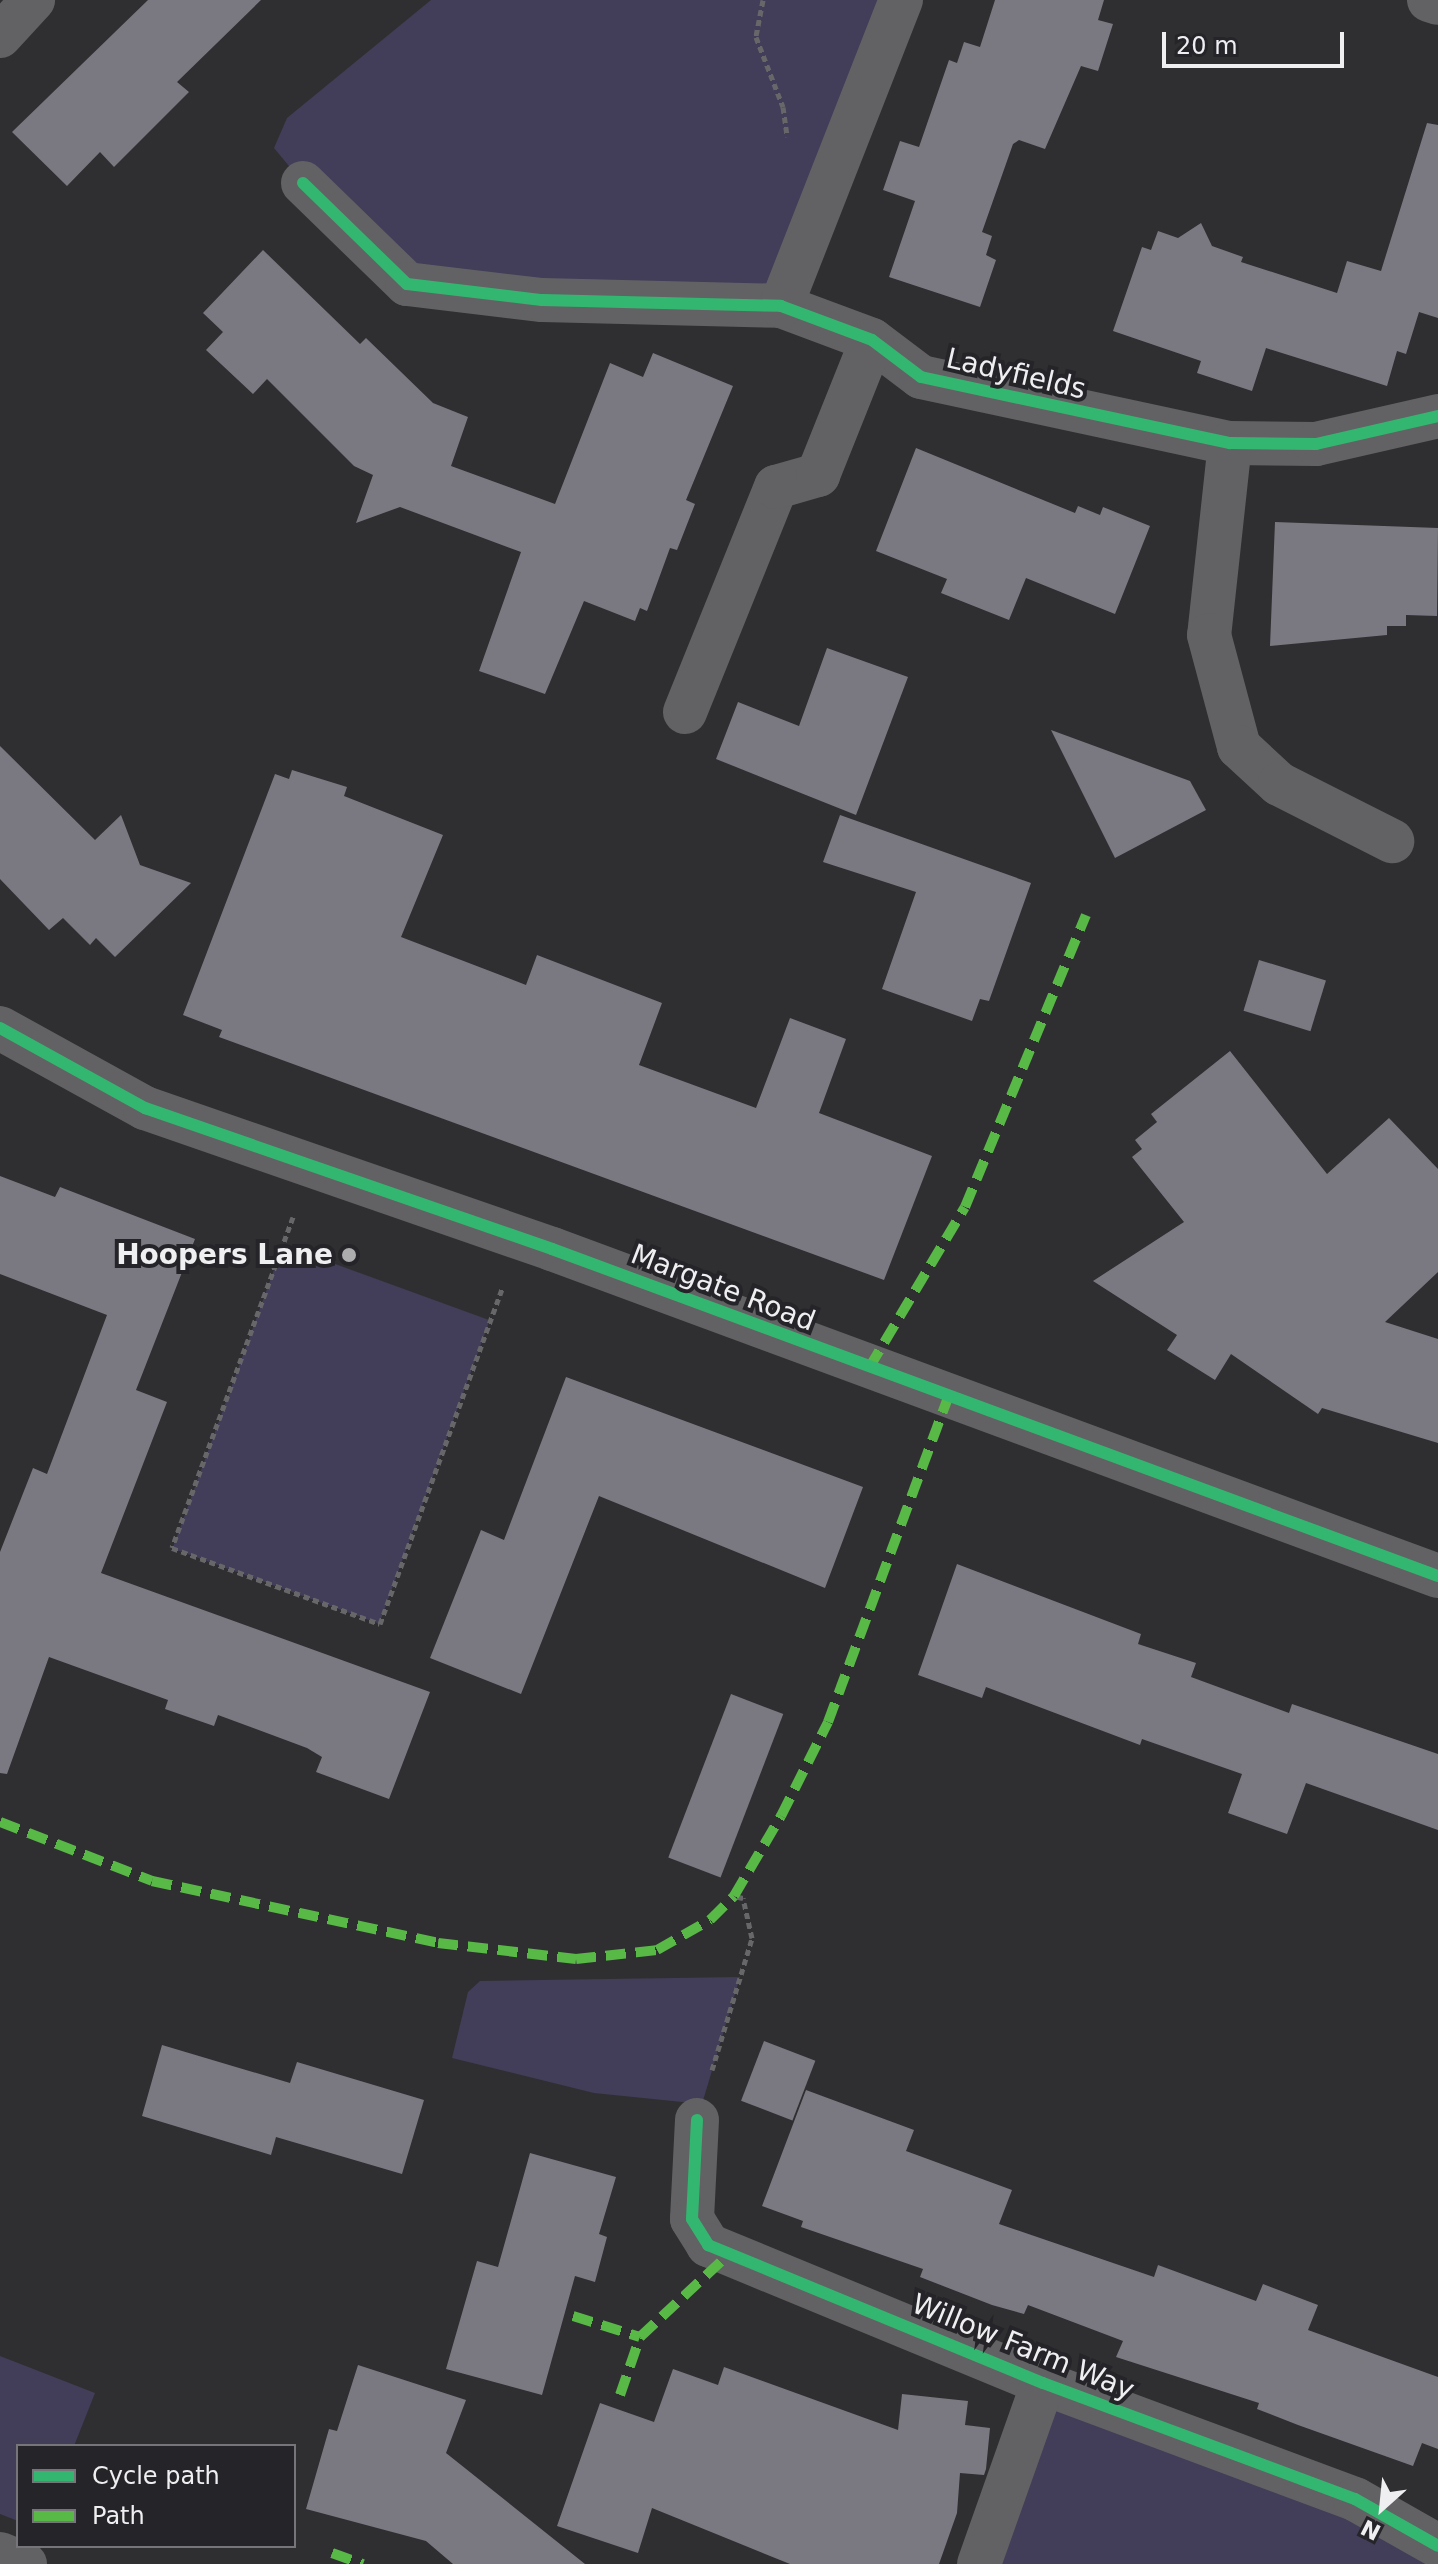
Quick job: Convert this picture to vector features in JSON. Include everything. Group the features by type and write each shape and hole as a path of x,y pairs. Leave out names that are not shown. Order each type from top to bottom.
{"street":[{"path":"0,36 33,0"},
{"path":"781,306 901,0"},
{"path":"1429,0 1438,3"},
{"name":"Ladyfields","path":"303,183 407,284 542,300 781,306 872,340 921,377 1230,443 1316,444 1438,416"},
{"path":"685,712 776,487 818,475 872,340"},
{"path":"1230,443 1209,635 1239,747 1279,784 1392,841"},
{"name":"Margate Road","path":"0,1028 145,1108 519,1238 1438,1576"},
{"name":"Willow Farm Way","path":"697,2120 692,2219 708,2245 1043,2383 1355,2499 1438,2546"},
{"name":"Willow Farm Way","path":"979,2564 1043,2383"},
{"path":"0,2554 25,2564"}],"path":[{"path":"763,0 756,37 783,107 786,173 826,190"},
{"path":"311,1165 172,1548 380,1624 519,1238"},
{"path":"697,2120 752,1938 743,1898 734,1896"}],"shaded area":[{"path":"431,0 901,0 781,306 407,284 303,183 274,148 287,118"},
{"path":"283,1245 490,1320 379,1624 173,1549"},
{"path":"740,1977 702,2104 594,2093 452,2058 468,1992 480,1981"},
{"path":"0,2356 95,2393 75,2444 16,2444 16,2520 0,2514"},
{"path":"1043,2383 1355,2499 1438,2564 979,2564"}],"building":[{"path":"148,0 261,0 177,82 189,92 114,167 100,152 67,186 12,132"},
{"path":"995,0 1104,0 1098,20 1113,24 1098,71 1081,66 1045,149 1019,140 1013,144 982,232 992,236 986,255 996,260 980,307 889,277 915,201 883,190 900,141 919,147 949,60 957,63 964,42 980,47"},
{"path":"1427,123 1438,125 1438,318 1419,312 1406,354 1397,351 1387,386 1266,348 1252,391 1197,373 1201,361 1113,331 1142,247 1151,250 1158,231 1178,238 1201,223 1212,246 1243,257 1241,262 1337,293 1347,261 1381,271"},
{"path":"263,250 360,344 366,338 433,403 468,417 451,466 555,504 610,363 643,377 653,353 733,386 686,500 695,504 677,550 670,548 647,611 640,608 635,621 584,601 545,694 479,671 521,552 400,507 356,523 373,475 354,466 267,379 253,394 206,350 223,332 203,313"},
{"path":"916,448 1075,513 1078,506 1100,515 1103,507 1150,526 1115,614 1026,578 1009,620 941,593 947,579 876,551"},
{"path":"1275,522 1438,528 1437,616 1406,615 1406,626 1387,626 1387,635 1270,646"},
{"path":"827,648 908,677 856,815 716,759 738,702 799,726"},
{"path":"1051,730 1190,781 1206,810 1115,858"},
{"path":"0,746 95,840 121,815 140,865 191,883 115,957 96,938 90,945 63,918 49,930 0,879"},
{"path":"292,770 347,787 344,796 443,835 401,937 526,985 537,955 662,1003 639,1065 756,1108 790,1018 846,1039 819,1113 932,1156 884,1280 219,1037 222,1030 183,1015 275,774 289,779"},
{"path":"840,815 1031,883 989,1001 980,999 972,1021 882,989 916,892 823,862"},
{"path":"1259,960 1326,980 1310,1031 1244,1011"},
{"path":"1230,1051 1327,1174 1389,1118 1438,1169 1438,1272 1385,1322 1438,1339 1438,1443 1322,1408 1318,1414 1231,1354 1215,1380 1167,1350 1177,1335 1093,1281 1184,1222 1132,1157 1142,1149 1135,1140 1157,1122 1151,1114"},
{"path":"0,1176 55,1197 60,1187 195,1239 136,1390 167,1402 101,1573 430,1692 389,1799 316,1772 322,1757 307,1748 218,1715 214,1726 165,1709 168,1700 49,1657 7,1774 0,1773 0,1552 33,1468 47,1474 107,1315 0,1274"},
{"path":"566,1377 863,1487 825,1588 599,1496 521,1694 430,1658 481,1530 504,1540"},
{"path":"957,1564 1141,1634 1138,1644 1196,1663 1191,1677 1289,1713 1292,1704 1438,1754 1438,1830 1306,1783 1287,1834 1228,1813 1242,1774 1142,1739 1140,1745 986,1687 982,1698 918,1675"},
{"path":"731,1694 783,1714 721,1877 668,1857"},
{"path":"764,2041 815,2061 792,2120 741,2101"},
{"path":"162,2045 290,2083 297,2062 424,2100 402,2174 276,2137 271,2155 142,2116"},
{"path":"806,2090 914,2130 906,2151 1012,2190 999,2224 1154,2277 1158,2265 1256,2301 1263,2284 1318,2305 1308,2330 1438,2377 1438,2449 1422,2443 1413,2466 1298,2425 1257,2409 1259,2403 1116,2357 1123,2341 1028,2305 1024,2314 992,2305 920,2277 923,2269 801,2227 803,2221 762,2206"},
{"path":"530,2153 616,2177 599,2234 607,2237 595,2282 575,2276 542,2395 446,2369 477,2261 498,2267"},
{"path":"358,2365 466,2400 446,2453 585,2564 453,2564 426,2541 306,2509 329,2429 337,2431"},
{"path":"724,2367 898,2430 902,2394 968,2401 965,2425 990,2428 986,2469 984,2475 960,2473 957,2513 939,2564 790,2564 652,2508 638,2553 557,2526 600,2403 654,2422 673,2369 718,2385"}],"marked path":[{"path":"869,1368 965,1207 1086,915"},
{"path":"0,1822 152,1881 438,1943 576,1959 657,1950 710,1920 734,1896 781,1816 828,1722 948,1397"},
{"path":"620,2395 640,2337 729,2254"},
{"path":"573,2316 640,2337"},
{"path":"332,2553 363,2564"}],"cycle path":[{"path":"303,183 407,284 542,300 781,306 872,340 921,377 1230,443 1316,444 1438,416"},
{"path":"0,1028 145,1108 552,1249 1438,1576"},
{"path":"697,2120 692,2219 708,2245 1043,2383 1355,2499 1438,2546"}],"place":[{"name":"Hoopers Lane","path":"349,1255"}]}
